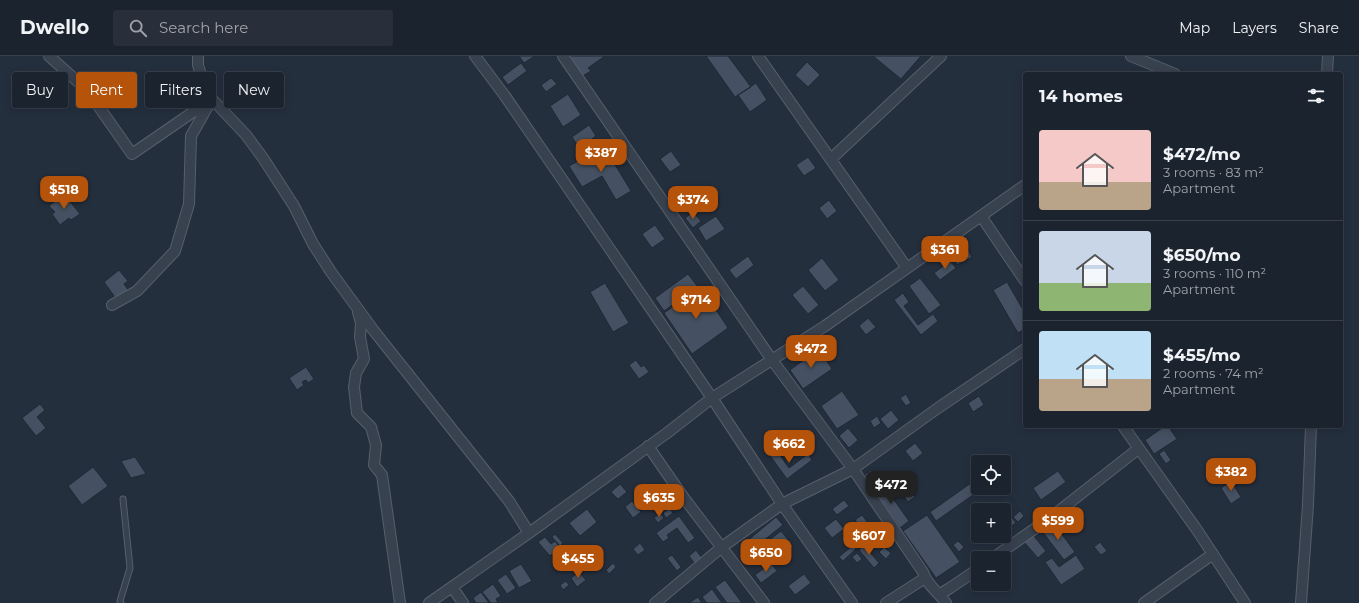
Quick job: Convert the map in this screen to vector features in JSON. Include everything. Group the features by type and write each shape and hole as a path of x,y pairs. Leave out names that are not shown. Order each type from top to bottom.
{"street":[{"path":"49,56 87,90 132,154 198,108"},
{"path":"198,56 198,65 200,72"},
{"path":"475,56 505,96 712,398 782,504 852,603"},
{"path":"563,56 772,360 853,469 923,572 925,578 946,603"},
{"path":"758,56 907,268"},
{"path":"831,159 941,56"},
{"path":"1131,56 1170,72"},
{"path":"1327,72 1328,56"},
{"path":"216,102 246,135 263,158 294,206 313,244 357,308 509,501 529,533"},
{"path":"112,305 137,291 174,251 189,204 191,136 206,108"},
{"path":"429,603 529,533 667,433 712,398 825,326 1023,186"},
{"path":"981,216 1023,278"},
{"path":"357,308 361,324 360,337 364,359 356,373 354,387 357,413 371,427 376,445 374,465 382,475 400,603"},
{"path":"655,603 722,547 782,504 853,469 938,408 1023,350"},
{"path":"1124,428 1213,554 1245,603"},
{"path":"1301,603 1308,505 1311,428"},
{"path":"648,446 684,498 764,603"},
{"path":"1003,551 1050,518 1138,449"},
{"path":"1144,603 1213,554"},
{"path":"940,594 971,574"},
{"path":"886,603 925,578"},
{"path":"452,587 463,603"}],"lane":[{"path":"121,603 120,601 130,568 123,499"}],"building":[{"path":"519,56 535,56 524,63"},
{"path":"567,56 605,56 588,68 591,71 581,77"},
{"path":"706,56 728,56 751,87 735,97"},
{"path":"873,56 921,56 901,79"},
{"path":"807,62 820,75 808,87 795,75"},
{"path":"521,63 527,71 508,85 502,77"},
{"path":"551,78 557,84 546,92 541,85"},
{"path":"756,83 767,100 750,112 738,95"},
{"path":"568,94 581,115 563,127 550,106"},
{"path":"589,125 596,136 579,148 572,137"},
{"path":"603,147 631,191 616,200 602,176 582,187 569,166"},
{"path":"671,151 681,165 670,172 660,159"},
{"path":"808,157 816,168 804,176 796,165"},
{"path":"64,194 80,214 71,220 69,218 60,225 52,214 55,212 49,206"},
{"path":"829,200 837,211 827,219 819,208"},
{"path":"693,212 701,221 693,228 685,218"},
{"path":"716,216 725,229 706,241 698,228"},
{"path":"655,225 665,239 652,248 642,234"},
{"path":"967,249 972,257 957,265 953,258"},
{"path":"748,256 754,265 736,279 729,270"},
{"path":"822,258 839,280 825,291 808,270"},
{"path":"950,261 956,268 940,280 934,273"},
{"path":"119,270 128,281 124,284 129,291 117,300 104,282"},
{"path":"688,274 698,287 664,311 655,298"},
{"path":"920,278 941,305 929,314 909,286"},
{"path":"1007,282 1023,310 1023,330 1018,333 993,290"},
{"path":"605,283 629,323 613,332 590,292"},
{"path":"803,286 819,305 808,314 792,295"},
{"path":"701,287 728,328 692,354 664,313"},
{"path":"903,293 909,302 904,306 918,325 933,314 938,321 921,335 894,300"},
{"path":"868,318 876,327 866,335 859,326"},
{"path":"819,349 832,369 803,389 790,370"},
{"path":"636,360 641,367 644,365 649,372 639,379 629,365"},
{"path":"306,367 314,379 308,383 306,380 302,382 304,385 297,390 289,378"},
{"path":"842,391 859,415 837,429 821,406"},
{"path":"906,394 911,403 906,406 900,398"},
{"path":"979,396 984,405 973,412 968,403"},
{"path":"40,404 45,410 37,417 46,428 36,436 22,418"},
{"path":"891,410 899,420 888,429 880,419"},
{"path":"877,416 881,423 874,428 870,421"},
{"path":"848,428 858,440 849,448 839,436"},
{"path":"1162,428 1169,428 1177,439 1154,454 1145,440"},
{"path":"915,443 923,453 913,461 905,451"},
{"path":"775,448 789,468 808,454 812,460 787,479 768,453"},
{"path":"1164,450 1171,460 1166,464 1159,454"},
{"path":"135,457 146,474 131,478 121,461"},
{"path":"93,467 108,486 82,505 68,486"},
{"path":"871,470 879,481 872,486 864,475"},
{"path":"1058,471 1066,482 1041,500 1033,488"},
{"path":"900,478 915,497 908,502 894,483"},
{"path":"1231,481 1241,497 1231,504 1221,488"},
{"path":"882,483 909,521 900,528 873,489"},
{"path":"971,483 971,495 973,495 936,521 930,512"},
{"path":"620,484 627,492 618,499 611,492"},
{"path":"844,500 849,506 837,515 832,509"},
{"path":"632,501 641,512 633,518 625,507"},
{"path":"670,508 673,513 666,518 663,513"},
{"path":"587,509 597,522 580,536 569,523"},
{"path":"1020,511 1024,516 1018,522 1013,517"},
{"path":"660,513 664,518 658,523 654,518"},
{"path":"862,515 868,523 862,528 855,520"},
{"path":"927,515 960,562 936,578 903,531"},
{"path":"679,516 695,538 688,543 677,528 667,535 669,538 663,542 656,533"},
{"path":"1011,516 1016,523 1011,526"},
{"path":"776,517 783,525 747,554 741,546"},
{"path":"836,519 844,529 832,538 824,528"},
{"path":"1053,522 1075,552 1064,560 1042,531"},
{"path":"781,531 793,546 775,560 763,545"},
{"path":"555,534 563,543 560,546 552,537"},
{"path":"1033,535 1046,551 1038,558 1024,542"},
{"path":"545,537 551,544 555,541 560,548 550,556 538,542"},
{"path":"958,541 964,547 959,552 953,545"},
{"path":"1100,542 1107,551 1101,555 1094,547"},
{"path":"640,543 645,550 638,555 633,549"},
{"path":"853,545 856,549 843,561 839,557"},
{"path":"864,545 879,563 874,568 859,550"},
{"path":"884,547 891,553 886,559 879,552"},
{"path":"578,548 592,566 584,572 570,555"},
{"path":"696,550 702,558 695,564 689,556"},
{"path":"857,553 862,559 857,563 852,557"},
{"path":"672,555 681,567 677,571 667,558"},
{"path":"1076,555 1085,569 1061,585 1045,562 1052,558 1059,567"},
{"path":"613,563 616,567 609,574 606,570"},
{"path":"771,563 777,571 761,583 755,575"},
{"path":"521,564 532,581 519,588 509,571"},
{"path":"579,572 586,580 577,587 571,578"},
{"path":"506,574 516,588 507,594 497,580"},
{"path":"804,574 811,583 795,595 788,586"},
{"path":"725,580 742,603 727,603 715,587"},
{"path":"566,581 569,585 563,590 560,585"},
{"path":"493,584 501,596 496,599 498,603 491,603 482,592"},
{"path":"712,589 722,603 707,603 702,597"},
{"path":"481,592 489,603 476,603 473,598"},
{"path":"698,597 702,603 689,603"}]}
